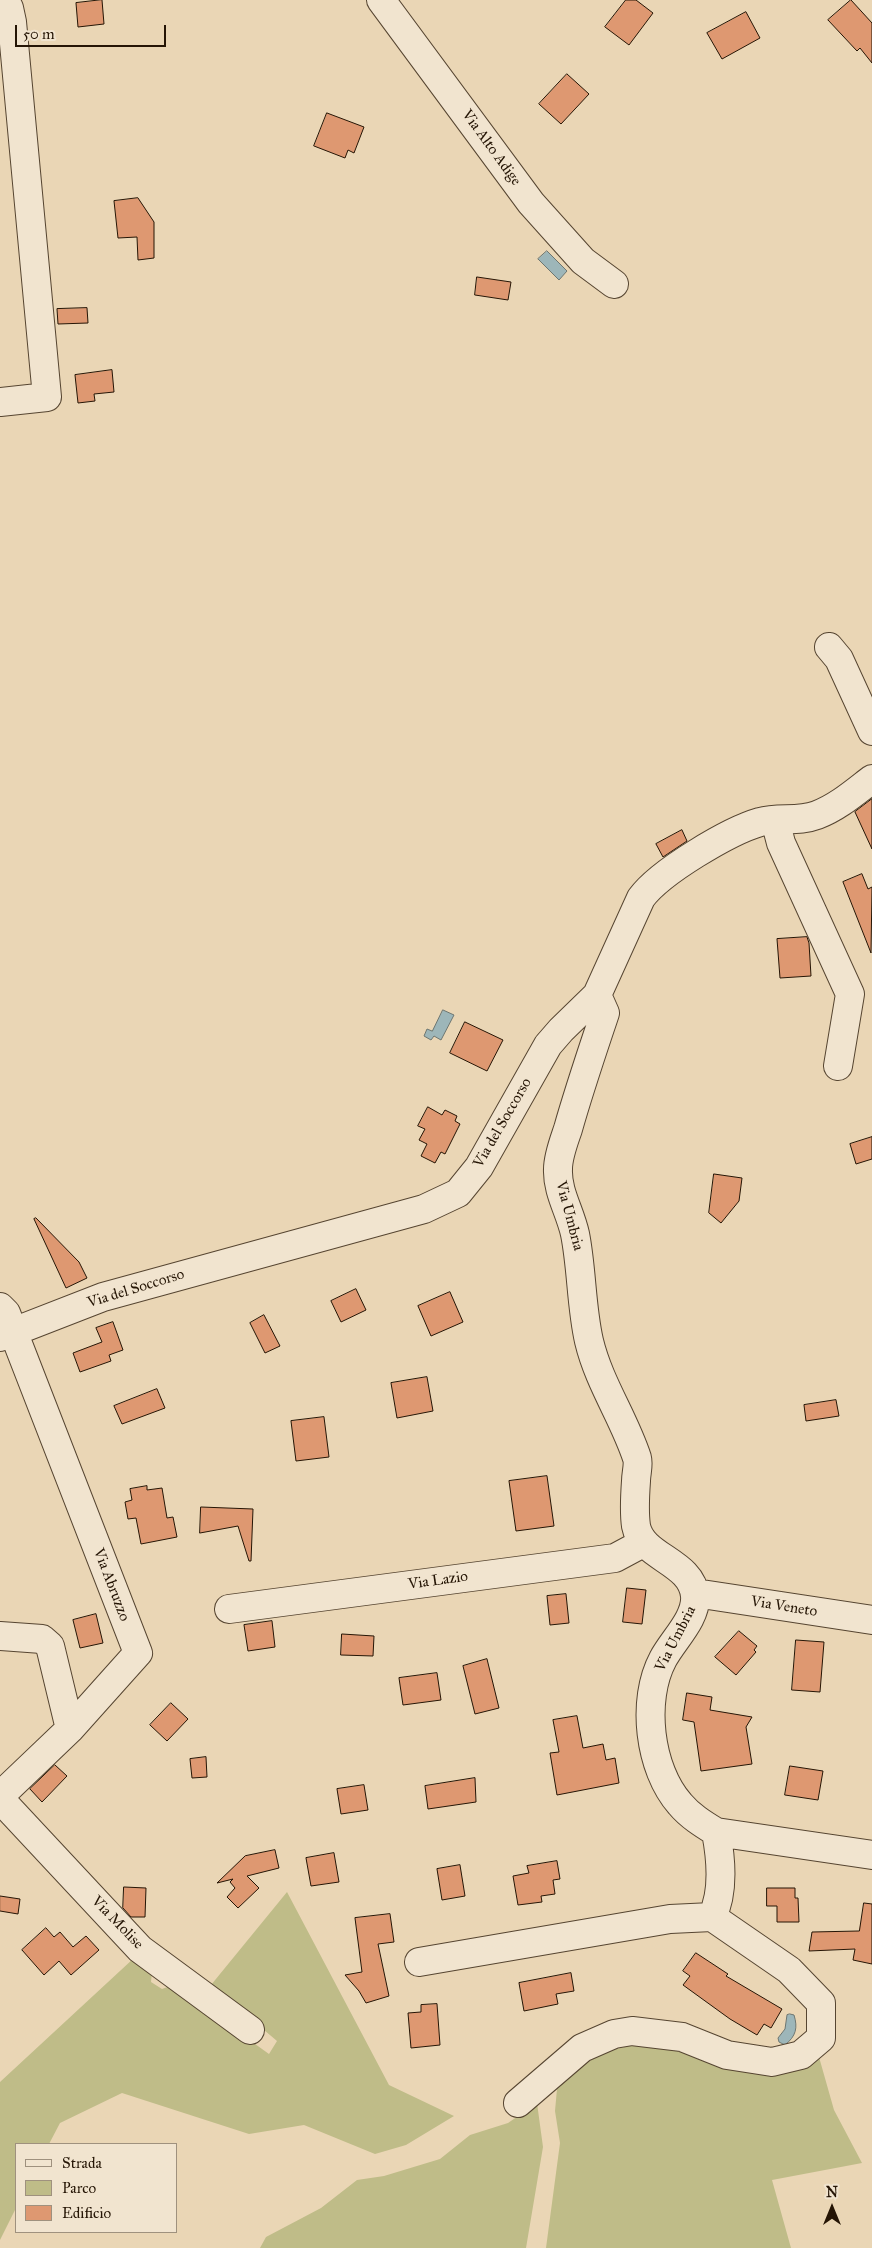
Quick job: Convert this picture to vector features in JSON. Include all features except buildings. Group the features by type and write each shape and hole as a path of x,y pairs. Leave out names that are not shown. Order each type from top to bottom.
{"street":[{"path":"0,402 47,397 12,22 5,0"},
{"name":"Via Alto Adige","path":"381,0 531,203 583,261 614,284"},
{"path":"829,647 839,659 872,731"},
{"name":"Via del Soccorso","path":"6,1334 103,1297 424,1209 458,1193 479,1167 548,1045 560,1030 597,995 641,898 650,886 667,872 737,832 762,822 797,820 816,815 833,807 872,779"},
{"path":"775,820 781,843 850,994 838,1066"},
{"name":"Via Umbria","path":"597,995 605,1013 580,1085 557,1166 559,1185 573,1224 580,1258 589,1340 597,1369 638,1462 636,1526 643,1543 662,1555 689,1579 696,1593 692,1614 662,1661 656,1677 650,1714 651,1736 666,1784 680,1804 696,1819 716,1832"},
{"path":"0,1307 6,1313 6,1334"},
{"name":"Via Abruzzo","path":"0,1796 70,1729 138,1653 6,1334"},
{"name":"Via Lazio","path":"229,1609 615,1558 643,1543"},
{"name":"Via Veneto","path":"696,1593 872,1620"},
{"path":"0,1636 17,1635 42,1639 50,1646 70,1729"},
{"name":"Via Molise","path":"0,1800 140,1948 250,2030"},
{"path":"712,1917 717,1906 720,1853 716,1832 872,1855"},
{"path":"419,1962 670,1919 712,1917 790,1970 821,2003 821,2038 801,2055 772,2062 727,2055 682,2037 632,2032 614,2034 582,2048 518,2103"}],"green space":[{"path":"287,1892 389,2085 454,2116 406,2145 375,2154 304,2125 249,2134 122,2093 60,2123 50,2143 15,2143 15,2210 0,2240 0,2082 134,1958 152,1972 151,1982 162,1989 173,1985 269,2054 277,2041 211,1985"},
{"path":"648,2041 819,2057 834,2110 862,2163 772,2180 791,2248 546,2248 560,2143 555,2111 557,2089 567,2075 604,2052"},
{"path":"537,2103 543,2147 526,2248 260,2248 266,2237 321,2208 357,2180 384,2176 440,2159 470,2135 508,2123"}],"water":[{"path":"547,251 567,271 559,280 538,259"},
{"path":"443,1010 454,1015 441,1040 434,1036 431,1040 424,1036 427,1029 432,1031"},
{"path":"787,2015 794,2015 796,2028 794,2035 785,2045 779,2042 778,2038 785,2029"}]}
